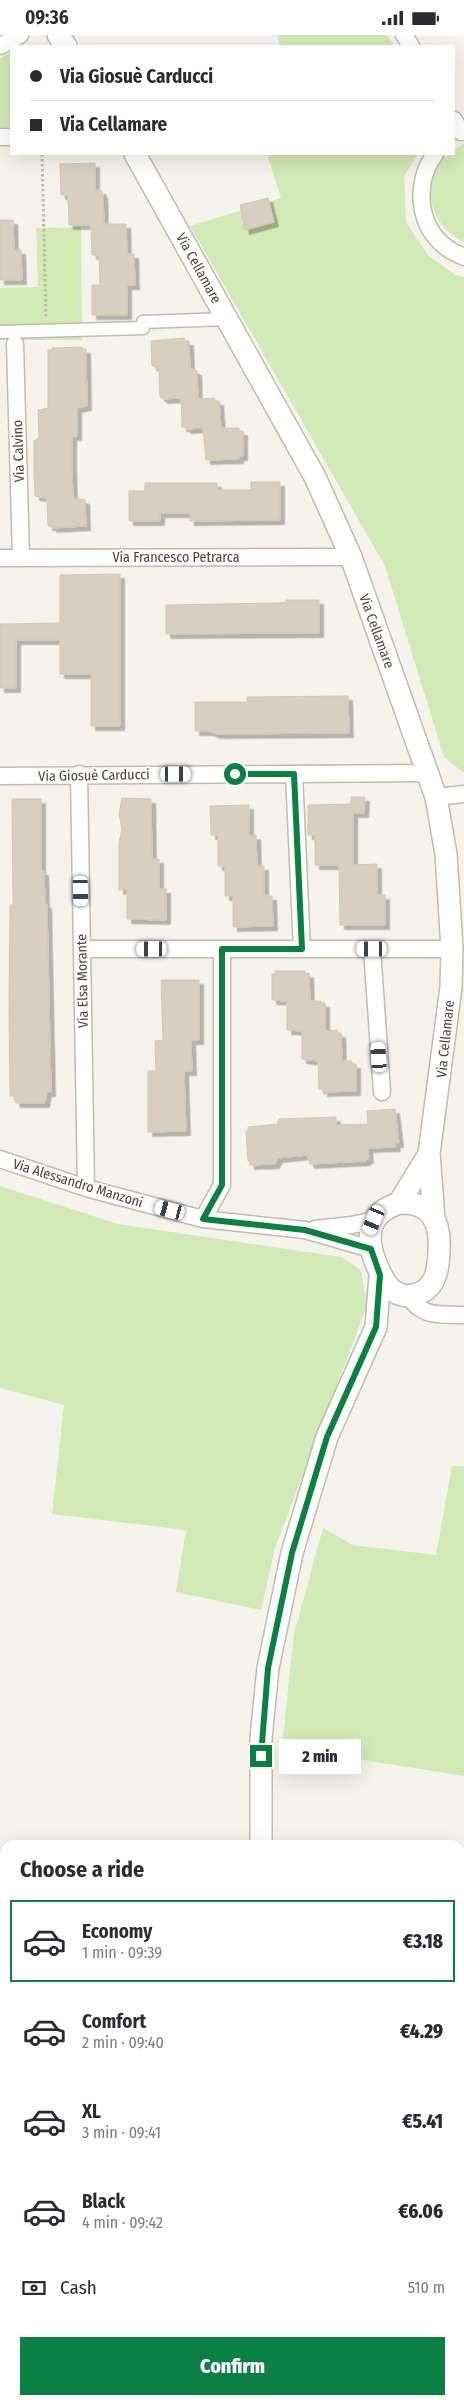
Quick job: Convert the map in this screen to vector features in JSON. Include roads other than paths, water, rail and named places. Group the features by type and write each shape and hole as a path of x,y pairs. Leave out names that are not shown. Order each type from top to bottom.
{"street":[{"path":"0,47 20,35"},
{"name":"Via Cellamare","path":"136,155 315,477 351,557 436,797 446,853 452,949 451,987 429,1155 434,1218 440,1237 438,1266 434,1282 376,1327"},
{"path":"434,155 428,163 421,185 422,209 430,230 446,247 464,257"},
{"path":"0,332 143,328 143,322 227,319"},
{"name":"Via Calvino","path":"15,344 21,557"},
{"name":"Via Francesco Petrarca","path":"0,558 351,557"},
{"name":"Via Giosuè Carducci","path":"0,776 428,773"},
{"path":"294,774 302,949"},
{"name":"Via Elsa Morante","path":"79,775 86,1188"},
{"path":"436,797 464,794"},
{"path":"82,949 452,949"},
{"path":"203,1219 222,1185 222,949"},
{"path":"372,949 382,1093"},
{"name":"Via Cellamare","path":"419,1292 396,1293 390,1289 380,1275 369,1239 374,1220 380,1212 399,1203 429,1155"},
{"name":"Via Alessandro Manzoni","path":"0,1159 86,1188 203,1219 305,1230 371,1249"},
{"path":"399,1203 419,1205 434,1218"},
{"name":"Via Alessandro Manzoni","path":"305,1230 352,1225 374,1220"},
{"name":"Via Cellamare","path":"261,1840 261,1738 268,1668 292,1553 327,1437 376,1327 380,1275"},
{"path":"419,1292 415,1306 427,1313 457,1315"}]}
